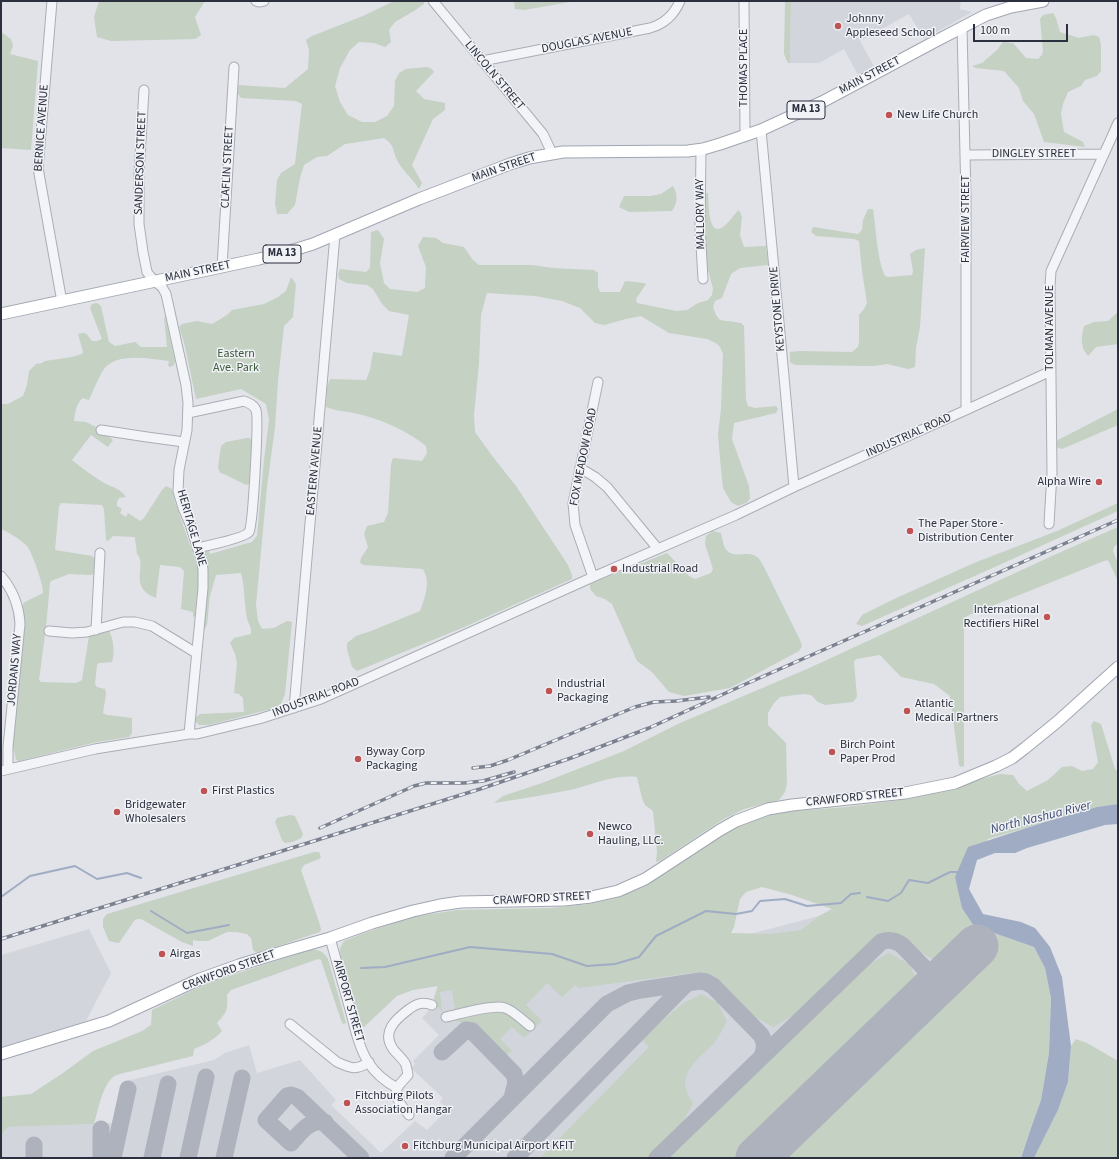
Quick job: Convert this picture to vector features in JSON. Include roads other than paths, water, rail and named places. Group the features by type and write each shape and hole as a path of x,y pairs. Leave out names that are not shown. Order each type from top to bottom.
{"main road":[{"name":"MAIN STREET","path":"1,314 62,302 291,251 335,235 418,200 510,164 529,158 552,153 670,152 701,150 761,130 822,102 990,13 1011,7 1043,1"},
{"name":"CRAWFORD STREET","path":"1,1054 109,1020 200,979 413,911 440,905 475,901 564,900 603,895 618,891 645,879 736,821 768,809 792,805 905,794 955,783 1012,758 1058,722 1118,667"}],"street":[{"name":"BERNICE AVENUE","path":"52,1 38,168 62,302"},
{"path":"256,1 264,1"},
{"name":"LINCOLN STREET","path":"433,1 543,134 552,153"},
{"name":"DOUGLAS AVENUE","path":"482,61 650,28 659,25 668,18 676,10 680,1"},
{"name":"THOMAS PLACE","path":"744,1 745,135"},
{"name":"FAIRVIEW STREET","path":"962,28 967,344 966,410"},
{"name":"CLAFLIN STREET","path":"222,267 234,67"},
{"name":"SANDERSON STREET","path":"144,90 138,216 146,267 154,282"},
{"name":"TOLMAN AVENUE","path":"1049,524 1052,473 1051,271 1118,123"},
{"name":"KEYSTONE DRIVE","path":"761,130 794,487"},
{"name":"MALLORY WAY","path":"701,150 700,228 703,279"},
{"name":"DINGLEY STREET","path":"965,155 1104,154"},
{"name":"EASTERN AVENUE","path":"294,708 335,235"},
{"name":"HERITAGE LANE","path":"154,282 162,287 166,294 186,385 188,413 179,470 178,492 203,566 189,734"},
{"name":"INDUSTRIAL ROAD","path":"5,770 95,749 197,734 250,722 321,698 736,515 794,487 1051,371"},
{"name":"FOX MEADOW ROAD","path":"593,577 579,538 574,519 573,503 598,382"},
{"path":"188,413 244,401 252,404 256,410 257,439 249,532 245,535 229,540 197,548"},
{"path":"101,430 184,442"},
{"path":"580,468 608,487 658,549"},
{"path":"96,630 100,552"},
{"name":"JORDANS WAY","path":"1,576 8,584 16,600 20,624 5,770"},
{"path":"49,631 77,633 127,622 146,624 152,626 196,653"},
{"name":"AIRPORT STREET","path":"330,938 359,1042 368,1062 384,1080 397,1088"},
{"path":"408,1115 398,1100 396,1094 397,1088 408,1075 406,1063 390,1044 390,1028 407,1011 417,1004 425,1003 432,1005"},
{"path":"446,1017 500,1006 512,1011 530,1026"},
{"path":"290,1024 337,1062 346,1066 357,1068 362,1067 368,1062"}],"water":[{"path":"1118,804 1118,824 1105,825 1027,848 1015,853 995,853 977,860 969,889 983,914 1021,922 1035,928 1050,947 1062,977 1071,1046 1068,1082 1058,1110 1034,1158 1021,1158 1041,1100 1049,1053 1051,998 1045,968 1034,947 974,926 962,908 955,877 968,847 1097,807"}],"waterway":[{"path":"1,897 30,876 75,866 97,879 127,873 141,878"},
{"path":"867,897 888,901 901,893 909,880 928,883 950,872 958,872"},
{"path":"361,968 385,967 470,947 552,954 587,966 615,964 639,957 656,936 706,911 736,914 752,911 760,901 785,899 807,906 841,903 851,894 860,893"},
{"path":"151,911 187,933 229,925"}],"railway":[{"path":"1,939 480,789 571,758 649,728 1118,520"},
{"path":"473,768 490,766 508,760 635,707 654,702 709,697"},
{"path":"320,828 414,786 426,783 464,783 483,781 514,772"}],"place":[{"name":"Johnny Appleseed School","path":"838,26"},
{"name":"New Life Church","path":"889,115"},
{"name":"Alpha Wire","path":"1099,482"},
{"name":"The Paper Store - Distribution Center","path":"910,531"},
{"name":"Industrial Road","path":"614,569"},
{"name":"International Rectifiers HiRel","path":"1047,617"},
{"name":"Industrial Packaging","path":"549,691"},
{"name":"Atlantic Medical Partners","path":"907,711"},
{"name":"Birch Point Paper Prod","path":"832,752"},
{"name":"Byway Corp Packaging","path":"358,759"},
{"name":"First Plastics","path":"204,791"},
{"name":"Bridgewater Wholesalers","path":"117,812"},
{"name":"Newco Hauling, LLC.","path":"590,834"},
{"name":"Airgas","path":"162,954"},
{"name":"Fitchburg Pilots Association Hangar","path":"347,1103"},
{"name":"Fitchburg Municipal Airport KFIT","path":"405,1146"}],"park label":[{"name":"Eastern Ave. Park","path":"236,361"}],"water label":[{"name":"North Nashua River","path":"1041,818"}]}
